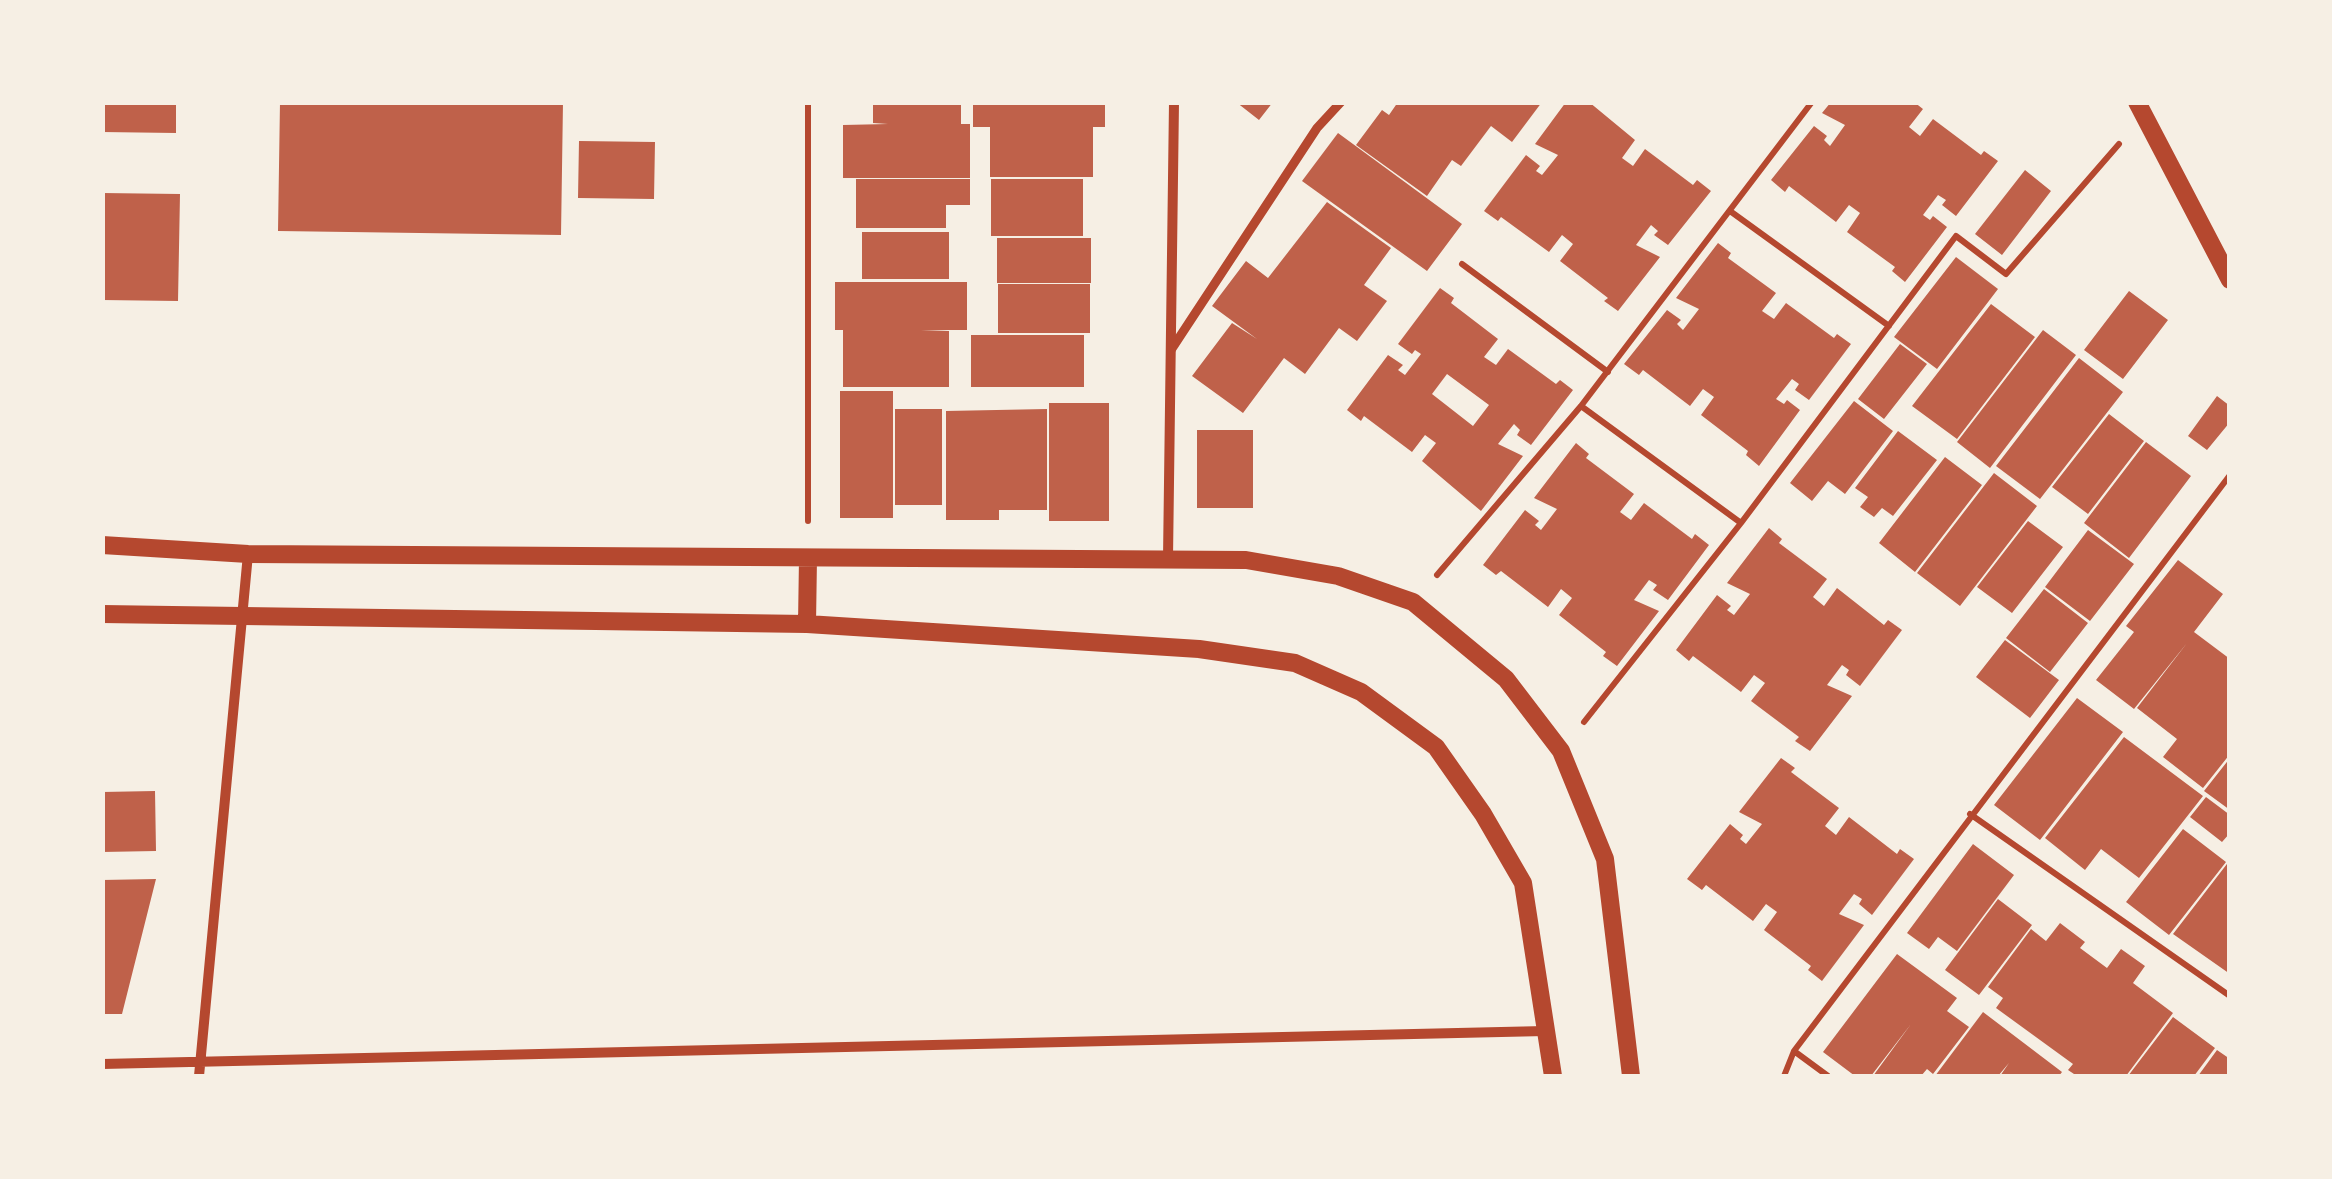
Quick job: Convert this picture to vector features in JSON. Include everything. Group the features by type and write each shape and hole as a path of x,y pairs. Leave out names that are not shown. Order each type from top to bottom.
{"street":[{"path":"1168,558 1174,102"},
{"path":"1171,350 1317,128 1341,102"},
{"path":"2140,109 2230,280"},
{"path":"102,546 248,554 1246,560 1319,573 1413,602 1506,678 1561,750 1605,859 1631,1076"},
{"path":"200,1070 248,554"},
{"path":"807,624 808,558"},
{"path":"102,614 244,620 807,624 1199,649 1295,663 1361,692 1436,747 1483,814 1523,882 1553,1076"},
{"path":"102,1064 200,1070 1544,1031"}],"path":[{"path":"808,102 808,558"},
{"path":"1413,602 1581,406 1812,102"},
{"path":"1561,750 1742,523 1956,236 2006,274 2140,109"},
{"path":"1730,211 1888,326"},
{"path":"1462,264 1608,372"},
{"path":"1581,406 1742,523"},
{"path":"1784,1076 1794,1051 2230,474"},
{"path":"1970,814 2230,996"},
{"path":"1794,1051 1828,1076"}],"building":[{"path":"102,102 176,102 176,133 102,132"},
{"path":"280,102 563,102 561,235 278,231"},
{"path":"873,102 961,102 961,124 970,124 970,178 843,178 843,125 888,124 873,123"},
{"path":"973,102 1105,102 1105,127 1093,127 1093,177 990,177 990,127 973,127"},
{"path":"1236,102 1273,102 1259,120"},
{"path":"1398,102 1542,102 1512,142 1491,126 1461,166 1452,160 1427,196 1356,145 1382,110 1389,115"},
{"path":"1566,102 1589,102 1635,140 1622,158 1633,166 1645,149 1693,185 1697,180 1711,191 1668,245 1654,235 1658,231 1651,225 1636,245 1660,257 1618,311 1604,301 1608,298 1560,261 1573,244 1562,235 1549,252 1501,217 1498,221 1484,211 1526,155 1540,166 1536,171 1542,175 1558,155 1535,144"},
{"path":"1831,102 1914,102 1923,109 1909,127 1920,136 1933,119 1981,155 1984,151 1998,161 1956,216 1942,205 1946,200 1938,195 1923,215 1930,220 1933,216 1947,227 1905,282 1892,271 1895,267 1847,232 1860,213 1849,205 1836,222 1789,186 1785,192 1771,180 1814,126 1827,136 1824,140 1830,146 1845,125 1822,113"},
{"path":"1338,133 1462,224 1427,271 1302,181"},
{"path":"579,141 655,142 654,199 578,198"},
{"path":"2025,170 2051,191 2002,255 1975,234"},
{"path":"856,179 970,179 970,205 946,205 946,228 856,228"},
{"path":"991,179 1083,179 1083,236 991,236"},
{"path":"102,193 180,194 178,301 102,300"},
{"path":"1327,202 1391,248 1364,285 1387,301 1357,341 1339,328 1305,374 1284,358 1243,413 1192,376 1232,323 1257,339 1212,306 1246,261 1268,278"},
{"path":"862,232 949,232 949,279 862,279"},
{"path":"997,238 1091,238 1091,283 997,283"},
{"path":"1718,243 1731,253 1728,258 1776,293 1762,311 1774,319 1786,303 1834,338 1837,334 1851,344 1809,400 1795,390 1799,384 1792,379 1776,399 1784,404 1787,400 1800,410 1759,466 1746,455 1748,451 1701,415 1714,397 1703,389 1690,406 1643,370 1639,375 1624,364 1667,310 1681,320 1677,324 1683,330 1699,309 1676,298"},
{"path":"1956,257 1998,289 1937,369 1894,337"},
{"path":"835,282 967,282 967,330 921,330 949,331 949,387 843,387 843,330 835,330"},
{"path":"998,284 1090,284 1090,333 998,333"},
{"path":"1440,288 1454,298 1451,303 1498,339 1484,357 1496,365 1508,349 1556,384 1560,380 1573,390 1531,445 1517,435 1520,430 1514,424 1498,444 1523,456 1481,511 1422,461 1436,443 1425,435 1412,452 1364,416 1361,421 1347,410 1388,355 1403,365 1398,370 1405,375 1421,354 1415,350 1412,354 1398,344","holes":["1447,374 1489,405 1473,426 1432,394"]},
{"path":"2129,291 2168,320 2123,379 2084,350"},
{"path":"1991,304 2035,337 1957,439 1912,406"},
{"path":"2043,330 2076,355 1990,468 1957,442"},
{"path":"971,335 1084,335 1084,387 971,387"},
{"path":"1900,344 1927,364 1884,419 1858,399"},
{"path":"2079,358 2123,392 2040,499 1996,466"},
{"path":"840,391 893,391 893,518 840,518"},
{"path":"2217,396 2230,406 2230,422 2207,450 2188,436"},
{"path":"1854,401 1893,431 1845,494 1828,481 1812,501 1790,483"},
{"path":"1049,403 1109,403 1109,521 1049,521"},
{"path":"895,409 942,409 942,505 895,505"},
{"path":"1047,409 1047,510 999,510 999,520 946,520 946,411"},
{"path":"2109,414 2144,441 2088,514 2052,487"},
{"path":"1197,430 1253,430 1253,508 1197,508"},
{"path":"1898,431 1937,460 1893,516 1882,508 1874,517 1860,507 1868,497 1855,488"},
{"path":"2146,442 2191,476 2129,558 2084,523"},
{"path":"1576,443 1589,454 1586,458 1634,494 1620,512 1631,520 1644,503 1692,539 1695,534 1709,545 1668,600 1653,590 1657,585 1649,580 1634,600 1659,611 1617,666 1603,656 1606,652 1559,615 1572,598 1561,589 1548,607 1501,571 1496,575 1483,565 1525,510 1539,521 1535,525 1541,530 1557,509 1534,498"},
{"path":"1945,457 1982,485 1915,572 1879,543"},
{"path":"1994,473 2037,506 1960,606 1917,573"},
{"path":"2028,521 2063,547 2012,613 1977,587"},
{"path":"1769,528 1782,539 1779,543 1827,579 1813,597 1824,606 1837,588 1884,625 1888,620 1902,630 1860,686 1846,675 1849,670 1842,665 1827,685 1852,696 1810,751 1795,741 1799,737 1751,701 1765,683 1754,675 1741,692 1693,656 1689,661 1676,650 1717,595 1731,606 1727,610 1734,615 1750,594 1727,583"},
{"path":"2088,530 2134,564 2090,621 2045,587"},
{"path":"2178,560 2223,594 2194,632 2230,659 2230,754 2203,788 2163,757 2177,739 2137,708 2187,643 2134,709 2096,680 2134,632 2126,626"},
{"path":"2044,589 2088,623 2050,672 2006,638"},
{"path":"2005,640 2059,680 2030,718 1976,677"},
{"path":"2077,698 2123,732 2040,840 1994,805"},
{"path":"2124,737 2203,796 2139,878 2101,849 2085,870 2045,838"},
{"path":"1781,758 1795,768 1791,772 1839,808 1825,826 1836,835 1849,817 1897,854 1900,849 1914,859 1872,915 1854,894 1839,914 1864,925 1822,981 1808,970 1811,966 1764,930 1777,912 1766,904 1753,921 1706,885 1702,890 1687,879 1730,824 1743,835 1740,839 1746,844 1762,824 1739,812"},
{"path":"2230,758 2230,810 2204,791"},
{"path":"155,791 156,851 102,852 102,792"},
{"path":"2206,797 2230,815 2230,833 2222,842 2190,817"},
{"path":"2183,829 2226,862 2169,935 2126,902"},
{"path":"1973,844 2014,875 1957,951 1938,937 1929,949 1907,933"},
{"path":"2230,860 2230,974 2173,934"},
{"path":"156,879 122,1014 102,1014 102,880"},
{"path":"1998,899 2032,925 1979,995 1945,970"},
{"path":"2060,923 2085,942 2080,948 2107,968 2121,949 2145,966 2133,983 2173,1013 2126,1076 2077,1076 2068,1070 2073,1064 1996,1008 2003,998 1988,987 2031,929 2046,941"},
{"path":"1897,954 1957,998 1947,1011 1969,1027 1933,1074 1927,1069 1921,1076 1873,1076 1911,1024 1871,1076 1855,1076 1823,1052"},
{"path":"1983,1012 2062,1072 2059,1076 2000,1076 2009,1063 1998,1076 1935,1076"},
{"path":"2173,1017 2215,1048 2194,1076 2128,1076"},
{"path":"2217,1050 2230,1059 2230,1076 2198,1076"}]}
